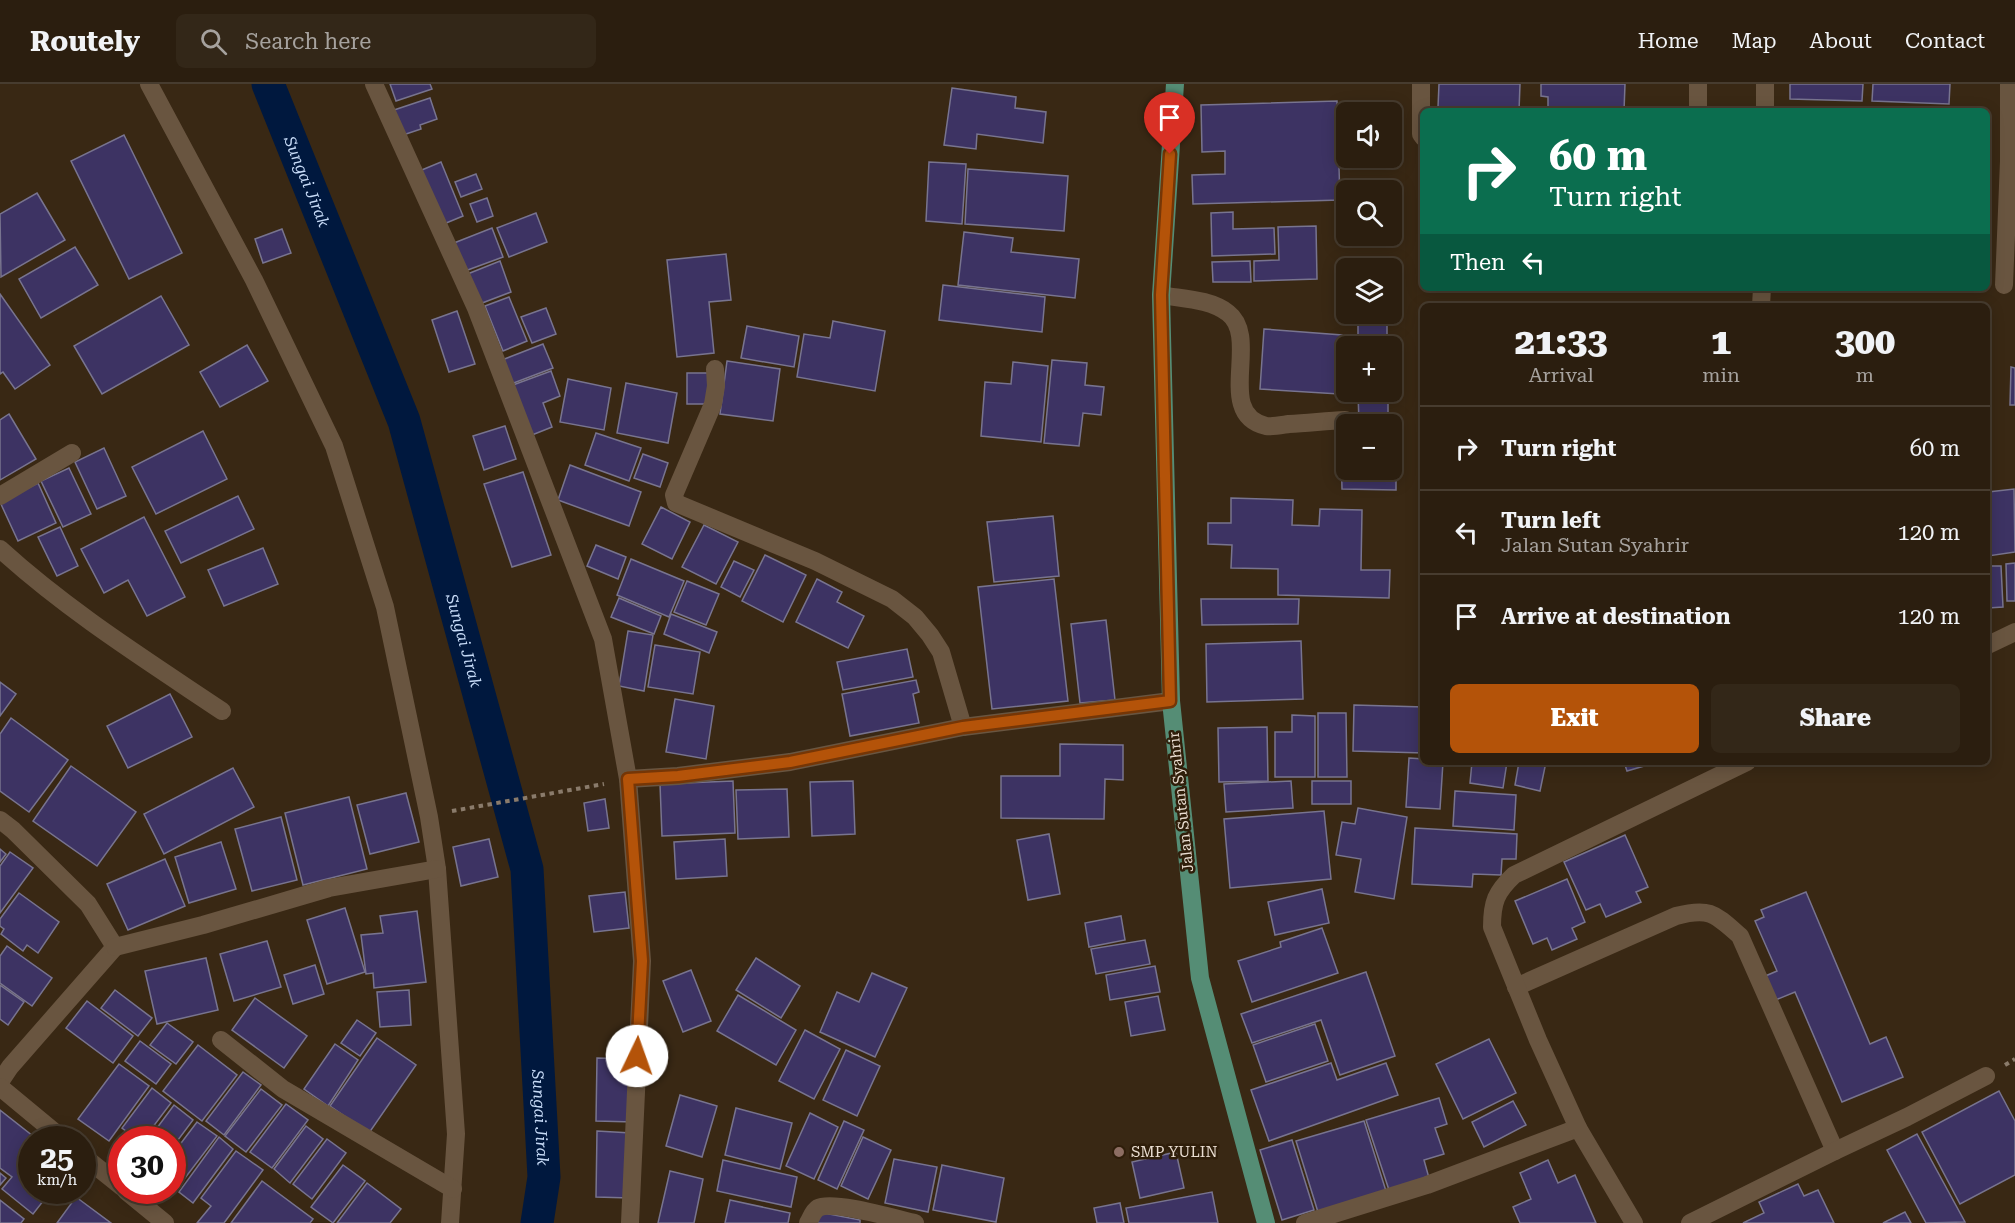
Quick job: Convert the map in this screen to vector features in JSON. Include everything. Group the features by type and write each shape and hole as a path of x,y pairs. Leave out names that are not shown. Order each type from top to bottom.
{"main road":[{"name":"Jalan Sutan Syahrir","path":"1175,84 1161,295 1170,701 1200,978 1266,1223"}],"street":[{"path":"149,84 254,280 334,446 385,607 429,817 437,869 456,1134 450,1223"},
{"path":"374,84 476,308 603,639 628,779 642,961 630,1223"},
{"path":"1421,84 1421,108"},
{"path":"1698,84 1698,108"},
{"path":"1765,84 1765,108"},
{"path":"2004,285 2009,160 2009,84"},
{"path":"1161,295 1214,304 1230,314 1239,331 1243,411 1252,421 1268,426 1336,421"},
{"path":"715,369 716,386 712,404 674,495 676,503 815,561 892,599 930,635 940,652 963,727"},
{"path":"0,496 72,453"},
{"path":"0,549 25,572 103,632 222,711"},
{"path":"1990,644 2015,632"},
{"path":"628,779 678,776 790,762 963,727 1170,701"},
{"path":"1634,1223 1578,1128 1538,1040 1492,927 1492,908 1501,888 1514,875 1741,765"},
{"path":"0,820 88,904 115,947"},
{"path":"3,1069 115,947 202,926 329,888 437,869"},
{"path":"1516,987 1676,916 1698,910 1719,917 1740,936 1835,1150"},
{"path":"221,1040 283,1089 453,1189"},
{"path":"1690,1223 1835,1150 1907,1118 1986,1076"},
{"path":"0,1087 47,1126"},
{"path":"1305,1223 1427,1185 1578,1128"},
{"path":"96,1166 108,1176"},
{"path":"142,1204 165,1223"},
{"path":"808,1223 815,1210 824,1206 846,1207 915,1223"}],"path":[{"path":"457,810 592,786"}],"building":[{"path":"390,84 430,84 432,89 396,101"},
{"path":"1439,84 1520,84 1519,108 1438,107"},
{"path":"1541,84 1625,84 1624,108 1548,108 1548,97 1541,96"},
{"path":"1790,84 1863,84 1862,101 1790,99"},
{"path":"1873,84 1950,84 1949,104 1872,101"},
{"path":"952,88 1016,97 1015,108 1046,112 1043,143 977,134 976,149 944,145"},
{"path":"430,98 437,119 420,125 421,129 400,136 391,111"},
{"path":"1337,101 1336,168 1339,168 1339,180 1336,180 1336,200 1193,204 1192,175 1225,174 1225,151 1202,152 1201,105"},
{"path":"124,135 182,253 129,279 71,161"},
{"path":"441,162 463,216 439,226 417,172"},
{"path":"929,162 966,164 962,224 926,221"},
{"path":"968,169 1068,176 1064,231 965,224"},
{"path":"476,174 482,189 461,197 455,182"},
{"path":"37,193 65,240 1,277 0,214"},
{"path":"487,198 493,216 477,222 470,204"},
{"path":"1233,212 1233,229 1274,228 1275,254 1212,256 1211,213"},
{"path":"536,213 547,242 509,257 497,228"},
{"path":"1316,226 1317,279 1254,281 1254,261 1279,260 1278,227"},
{"path":"492,228 503,257 465,271 454,243"},
{"path":"282,229 291,253 263,263 255,239"},
{"path":"964,232 1013,238 1011,252 1079,259 1075,298 958,285"},
{"path":"75,247 98,285 41,318 19,279"},
{"path":"726,254 731,300 709,302 714,353 677,357 667,260"},
{"path":"500,261 511,292 477,305 465,275"},
{"path":"1250,261 1251,282 1213,282 1212,262"},
{"path":"943,285 1045,297 1042,332 939,320"},
{"path":"0,294 50,365 15,389 3,372 0,374"},
{"path":"161,296 189,345 102,394 74,346"},
{"path":"509,297 527,341 503,351 485,306"},
{"path":"546,308 556,334 532,343 521,317"},
{"path":"457,311 475,364 449,372 432,320"},
{"path":"833,321 885,331 875,391 797,377 804,334 830,338"},
{"path":"1358,324 1387,324 1387,336 1358,336"},
{"path":"747,326 799,336 794,367 741,358"},
{"path":"1264,329 1342,335 1336,336 1336,394 1260,389"},
{"path":"543,344 553,368 511,384 502,360"},
{"path":"247,345 268,381 220,407 200,372"},
{"path":"1052,360 1087,363 1085,385 1104,387 1101,415 1083,413 1079,446 1044,443"},
{"path":"727,361 780,369 773,421 720,414"},
{"path":"1013,362 1048,366 1041,442 981,436 985,382 1011,384"},
{"path":"2011,367 2015,368 2015,405 2010,405"},
{"path":"551,371 560,396 543,403 552,427 532,435 513,385"},
{"path":"687,373 708,373 708,404 687,404"},
{"path":"568,379 611,388 604,430 560,422"},
{"path":"626,383 677,393 668,443 617,433"},
{"path":"1358,402 1388,402 1388,414 1359,414"},
{"path":"9,414 36,459 0,480 0,420"},
{"path":"505,426 516,459 484,470 473,436"},
{"path":"203,431 227,479 156,514 132,467"},
{"path":"596,433 641,448 629,481 585,465"},
{"path":"104,448 126,496 97,509 75,462"},
{"path":"643,454 668,463 660,487 634,478"},
{"path":"570,465 641,492 629,526 558,500"},
{"path":"69,468 91,514 63,527 41,481"},
{"path":"523,472 551,555 512,567 484,484"},
{"path":"1342,480 1396,480 1396,490 1342,489"},
{"path":"38,483 56,523 18,541 0,502"},
{"path":"2014,489 2015,552 1990,556 1990,492"},
{"path":"238,496 254,529 181,563 165,531"},
{"path":"1231,498 1293,500 1292,525 1319,526 1320,509 1362,510 1361,570 1390,570 1389,598 1278,595 1278,569 1231,568 1232,545 1208,544 1208,523 1231,523"},
{"path":"661,507 690,522 672,559 642,544"},
{"path":"1053,516 1059,576 994,582 987,522"},
{"path":"144,517 185,597 147,616 128,580 104,593 81,549"},
{"path":"704,525 738,542 716,584 682,567"},
{"path":"60,527 78,566 57,576 38,537"},
{"path":"596,545 626,557 618,579 587,566"},
{"path":"263,548 278,584 224,606 208,570"},
{"path":"765,555 806,575 783,622 742,601"},
{"path":"631,559 684,581 669,617 617,595"},
{"path":"734,561 754,570 740,597 721,587"},
{"path":"2015,563 2015,601 2007,601 2006,564"},
{"path":"1990,566 2001,566 2003,607 1990,608"},
{"path":"817,579 842,592 837,602 864,616 848,648 796,622"},
{"path":"1054,579 1068,701 992,709 978,587"},
{"path":"687,581 719,594 706,625 674,612"},
{"path":"619,598 661,616 654,634 611,617"},
{"path":"1201,599 1299,599 1298,624 1202,625"},
{"path":"671,614 717,632 709,653 664,634"},
{"path":"1106,620 1115,700 1080,703 1071,624"},
{"path":"628,631 653,635 644,691 619,686"},
{"path":"1301,641 1303,699 1207,702 1206,644"},
{"path":"655,645 700,652 693,694 648,687"},
{"path":"907,649 913,677 843,690 837,662"},
{"path":"916,680 919,692 913,694 919,723 850,736 842,694"},
{"path":"0,682 16,694 0,716"},
{"path":"170,694 192,737 128,768 107,726"},
{"path":"675,699 714,706 706,759 666,752"},
{"path":"1354,705 1420,707 1420,753 1353,751"},
{"path":"1318,713 1346,713 1347,777 1318,777"},
{"path":"1292,715 1315,716 1315,777 1275,777 1275,732 1292,732"},
{"path":"11,718 68,760 29,812 0,791 0,734"},
{"path":"1267,727 1268,781 1219,782 1218,728"},
{"path":"1060,744 1123,745 1123,780 1105,779 1104,819 1001,818 1001,776 1060,776"},
{"path":"1409,758 1420,759 1420,765 1443,765 1440,809 1406,807"},
{"path":"1472,765 1507,765 1503,788 1470,783"},
{"path":"1518,765 1545,765 1540,791 1515,785"},
{"path":"1625,765 1648,765 1627,771"},
{"path":"71,766 136,812 97,866 33,821"},
{"path":"233,768 254,807 164,854 144,814"},
{"path":"733,781 735,833 662,836 660,784"},
{"path":"853,781 855,834 812,836 810,782"},
{"path":"1291,781 1293,808 1226,812 1224,784"},
{"path":"1312,781 1351,781 1351,804 1312,804"},
{"path":"787,789 789,837 738,839 736,790"},
{"path":"1455,791 1516,795 1514,830 1453,826"},
{"path":"406,793 419,842 370,854 357,805"},
{"path":"349,797 367,869 303,885 285,813"},
{"path":"605,799 609,828 588,831 584,803"},
{"path":"1358,808 1407,817 1394,899 1355,892 1361,859 1336,855 1342,822 1355,824"},
{"path":"1324,811 1331,879 1230,888 1224,819"},
{"path":"281,817 297,880 252,891 235,829"},
{"path":"1415,828 1517,834 1516,859 1502,859 1501,875 1473,874 1472,887 1412,884"},
{"path":"1049,834 1060,894 1028,900 1017,840"},
{"path":"1625,835 1648,887 1636,892 1641,902 1606,917 1600,904 1586,910 1564,862"},
{"path":"489,839 498,877 461,886 453,847"},
{"path":"725,839 727,876 676,879 674,842"},
{"path":"221,842 236,889 189,903 175,857"},
{"path":"0,849 6,854 0,862"},
{"path":"10,852 33,868 0,913 0,866"},
{"path":"165,859 185,906 128,930 107,884"},
{"path":"1567,879 1585,922 1572,928 1577,939 1552,950 1547,938 1533,944 1515,901"},
{"path":"1322,889 1329,923 1275,935 1268,902"},
{"path":"625,892 629,928 594,932 589,896"},
{"path":"1806,892 1870,1044 1886,1037 1903,1077 1842,1102 1795,992 1773,1001 1763,977 1777,971 1755,921 1764,917 1761,910"},
{"path":"19,893 59,922 38,953 27,945 23,951 1,934 4,929 0,926 0,919"},
{"path":"345,908 365,972 327,984 307,920"},
{"path":"417,911 426,982 374,988 373,973 366,974 361,935 383,933 380,916"},
{"path":"1121,916 1125,940 1089,947 1085,923"},
{"path":"1322,928 1338,973 1252,1002 1238,961 1281,947 1280,942"},
{"path":"1145,940 1150,964 1096,974 1091,949"},
{"path":"267,941 281,987 234,1001 220,954"},
{"path":"7,946 52,978 32,1006 0,983 0,956"},
{"path":"206,958 218,1010 157,1024 145,971"},
{"path":"756,958 800,986 781,1018 736,990"},
{"path":"315,965 324,994 293,1004 284,975"},
{"path":"1155,966 1160,992 1110,1000 1106,975"},
{"path":"691,970 711,1021 683,1032 663,981"},
{"path":"1366,972 1395,1056 1340,1075 1321,1020 1252,1043 1241,1014"},
{"path":"872,973 907,988 875,1057 820,1032 837,992 859,1002"},
{"path":"0,985 24,1002 8,1025 0,1019"},
{"path":"115,990 152,1018 138,1036 101,1008"},
{"path":"409,990 411,1025 380,1027 377,992"},
{"path":"738,995 796,1030 776,1065 717,1031"},
{"path":"1158,996 1165,1030 1131,1036 1125,1002"},
{"path":"255,998 307,1036 284,1068 232,1030"},
{"path":"87,1001 133,1036 113,1063 66,1028"},
{"path":"357,1020 376,1033 360,1056 341,1043"},
{"path":"167,1023 193,1042 176,1064 150,1045"},
{"path":"1315,1024 1328,1061 1266,1082 1253,1045"},
{"path":"805,1030 840,1049 814,1099 779,1081"},
{"path":"377,1038 416,1065 369,1133 330,1106"},
{"path":"1489,1039 1516,1093 1463,1119 1436,1064"},
{"path":"140,1041 171,1064 156,1084 125,1061"},
{"path":"335,1044 358,1060 328,1106 304,1089"},
{"path":"198,1045 237,1075 202,1121 163,1091"},
{"path":"846,1050 880,1066 857,1116 823,1100"},
{"path":"597,1058 635,1059 634,1122 596,1121"},
{"path":"1331,1063 1337,1080 1386,1063 1398,1095 1269,1141 1251,1090"},
{"path":"119,1064 149,1086 120,1126 108,1126 108,1140 96,1132 96,1126 88,1126 78,1119"},
{"path":"243,1072 261,1085 224,1135 206,1121"},
{"path":"152,1088 171,1103 154,1126 124,1126"},
{"path":"261,1089 282,1105 246,1152 225,1136"},
{"path":"1999,1091 2015,1121 2015,1175 1960,1204 1922,1132"},
{"path":"680,1095 717,1106 702,1157 666,1146"},
{"path":"1439,1098 1447,1124 1435,1128 1444,1154 1424,1160 1429,1178 1389,1190 1366,1120"},
{"path":"1513,1101 1526,1125 1484,1147 1472,1122"},
{"path":"286,1104 308,1120 272,1168 250,1152"},
{"path":"174,1105 193,1120 186,1129 186,1126 158,1126"},
{"path":"736,1108 792,1123 780,1169 725,1155"},
{"path":"0,1110 20,1126 18,1126 18,1202 2,1189 12,1177 0,1168"},
{"path":"810,1113 838,1127 814,1179 786,1166"},
{"path":"844,1121 864,1130 837,1189 818,1180"},
{"path":"1364,1121 1386,1191 1318,1212 1296,1141"},
{"path":"197,1122 217,1136 186,1177 186,1137"},
{"path":"306,1126 323,1139 290,1183 274,1169"},
{"path":"597,1131 631,1133 630,1198 596,1197"},
{"path":"1917,1134 1965,1222 1926,1223 1887,1150"},
{"path":"219,1137 233,1149 193,1203 186,1198 186,1182"},
{"path":"863,1137 891,1150 868,1199 841,1186"},
{"path":"327,1139 346,1153 312,1199 293,1184"},
{"path":"1292,1140 1314,1210 1282,1220 1260,1150"},
{"path":"236,1151 263,1170 224,1223 197,1223 211,1206 201,1198"},
{"path":"1176,1152 1184,1188 1140,1198 1132,1162"},
{"path":"894,1159 937,1167 928,1212 885,1203"},
{"path":"723,1160 797,1177 791,1207 717,1191"},
{"path":"1548,1160 1558,1183 1575,1175 1596,1223 1520,1223 1513,1207 1531,1199 1520,1173"},
{"path":"343,1165 365,1181 333,1223 311,1207"},
{"path":"942,1165 1004,1178 996,1222 933,1210"},
{"path":"670,1171 703,1179 694,1223 658,1223"},
{"path":"0,1173 6,1178 0,1185"},
{"path":"262,1181 313,1219 310,1223 231,1223"},
{"path":"367,1183 401,1209 390,1223 337,1223"},
{"path":"1798,1184 1804,1196 1818,1190 1834,1223 1743,1223 1764,1213 1759,1202"},
{"path":"1212,1192 1218,1223 1129,1223 1126,1208"},
{"path":"0,1200 24,1219 21,1223 0,1223"},
{"path":"730,1200 790,1213 788,1223 725,1223"},
{"path":"1120,1203 1124,1223 1097,1223 1094,1208"},
{"path":"21,1204 41,1204 33,1214"},
{"path":"71,1204 85,1204 111,1223 57,1223"},
{"path":"819,1212 860,1220 860,1223 817,1223"},
{"path":"1905,1212 1911,1223 1883,1223"}],"waterway":[{"name":"Sungai Jirak","path":"268,84 404,421 527,869 544,1177 537,1223"}],"place":[{"name":"SMP YULIN","path":"1119,1152"}],"route":[{"path":"637,1056 642,961 628,779 678,776 790,762 963,727 1170,701 1161,295 1170,154"}]}
